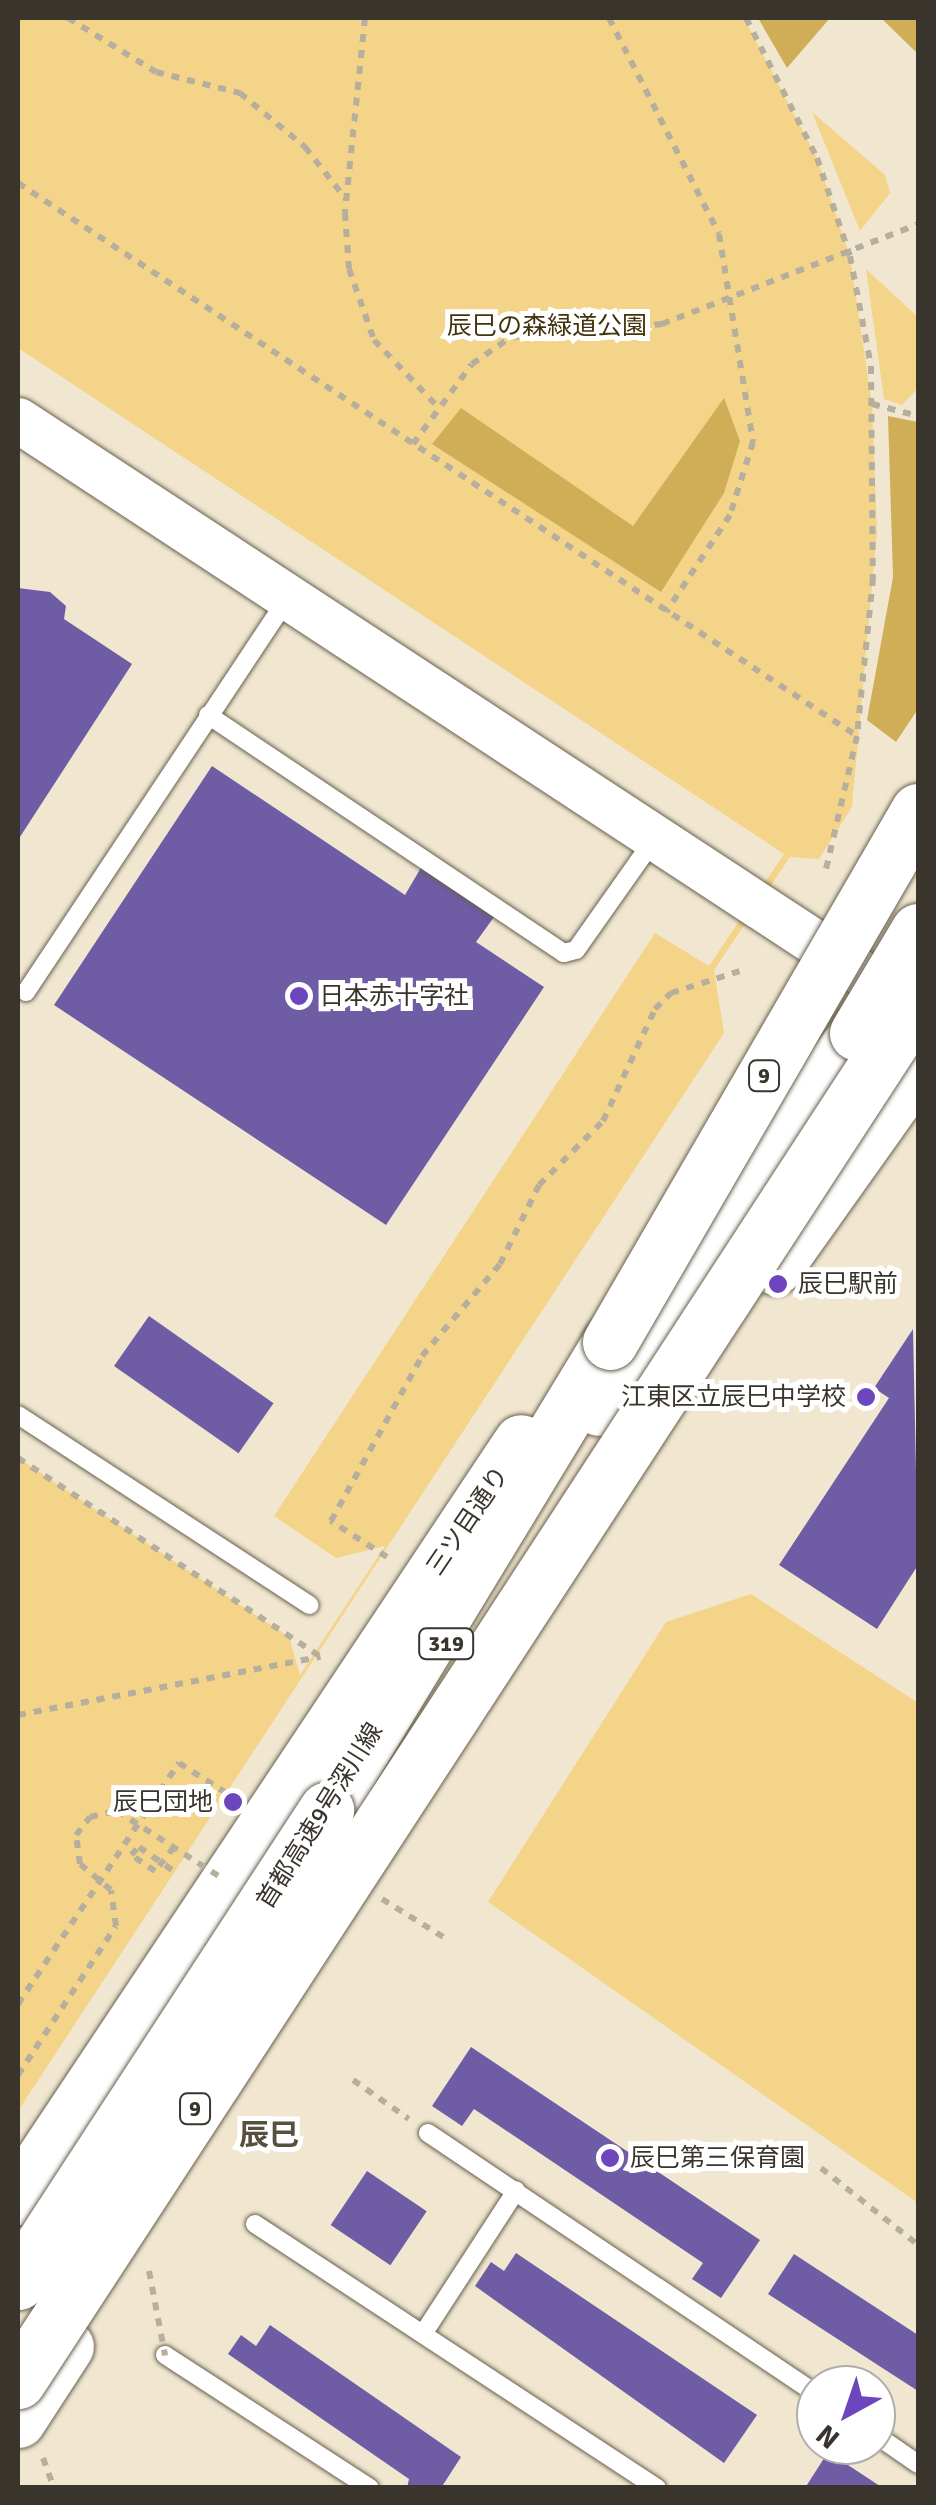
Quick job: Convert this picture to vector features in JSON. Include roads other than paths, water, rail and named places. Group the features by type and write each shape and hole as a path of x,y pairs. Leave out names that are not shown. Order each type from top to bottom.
{"main road":[{"name":"9","path":"610,1342 918,811"},
{"name":"三ツ目通り","path":"18,2198 918,844"},
{"path":"610,1342 918,877"},
{"path":"372,1836 918,931"},
{"name":"9","path":"18,2382 372,1836 911,990"},
{"name":"三ツ目通り","path":"18,2304 754,1169 911,990"},
{"path":"18,2420 792,1240 918,1066"},
{"name":"首都高速9号深川線","path":"18,2282 326,1810 610,1342"}],"street":[{"path":"18,420 842,960 911,990"}],"lane":[{"path":"26,992 288,597"},
{"path":"208,715 564,953 576,950 656,838"},
{"path":"18,1415 309,1606"},
{"path":"428,2132 796,2380"},
{"path":"423,2334 516,2191"},
{"path":"255,2224 657,2488"},
{"path":"166,2355 370,2488"},
{"path":"896,2449 918,2464"}],"place":[{"name":"日本赤十字社","path":"299,996"},
{"name":"辰巳駅前","path":"778,1284"},
{"name":"江東区立辰巳中学校","path":"866,1397"},
{"name":"辰巳団地","path":"233,1802"},
{"name":"辰巳第三保育園","path":"610,2158"}],"district":[{"name":"辰巳","path":"269,2136"}],"park label":[{"name":"辰巳の森緑道公園","path":"547,326"}]}
